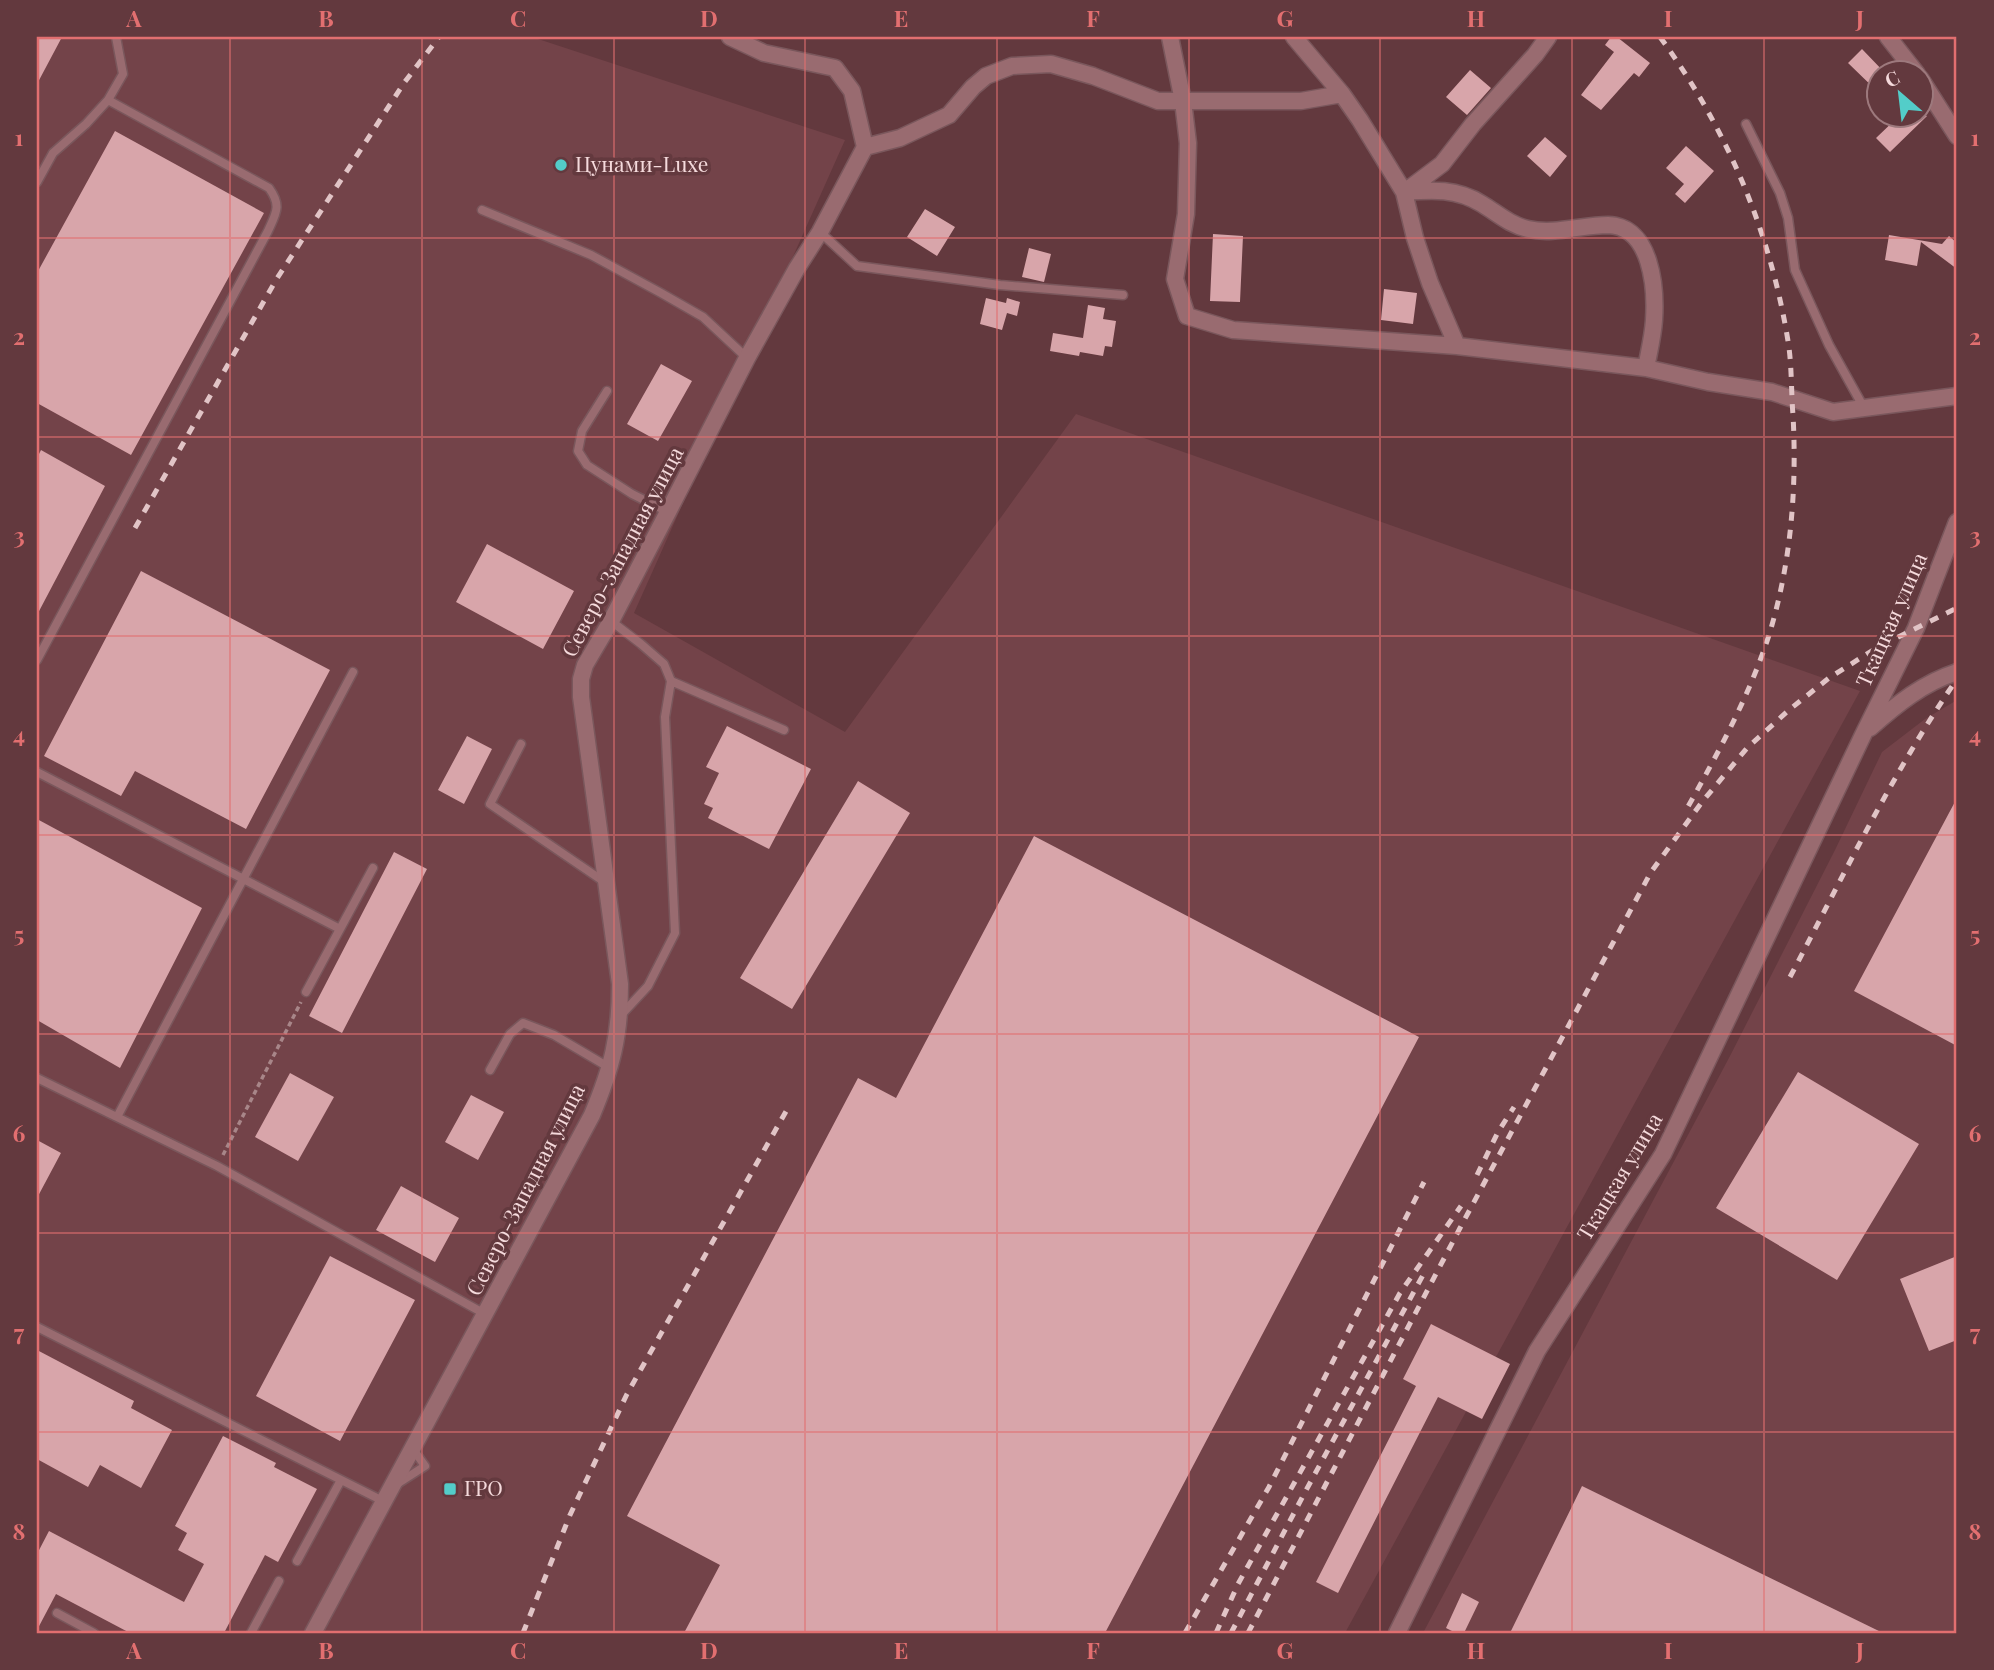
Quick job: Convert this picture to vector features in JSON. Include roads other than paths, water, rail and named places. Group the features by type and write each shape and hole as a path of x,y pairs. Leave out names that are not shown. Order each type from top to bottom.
{"street":[{"path":"730,37 764,54 835,68 852,90 865,147 900,138 949,115 986,76 1012,66 1051,64 1093,76 1158,101 1301,101 1342,94"},
{"path":"1170,37 1183,101 1188,143 1186,214 1175,279 1187,316 1233,330 1457,346 1646,368 1708,382 1772,392 1833,412 1957,396"},
{"path":"1294,37 1342,94 1404,192 1430,283 1457,346"},
{"path":"1404,192 1441,164 1548,37"},
{"path":"1888,37 1906,60"},
{"path":"1934,100 1957,136"},
{"name":"Северо-Западная улица","path":"313,1633 592,1115 610,1068 620,1016 620,984 582,696 581,679 585,666 747,358 820,232 865,147"},
{"path":"1404,192 1437,189 1464,195 1505,220 1529,230 1611,225 1631,232 1642,245 1650,264 1654,321 1646,368"},
{"name":"Ткацкая улица","path":"1397,1633 1537,1351 1663,1154 1916,628 1957,522"},
{"name":"Ткацкая улица","path":"1863,735 1902,699 1944,676 1957,672"}],"lane":[{"path":"37,182 53,153 108,100 122,74 116,37"},
{"path":"37,660 268,232 276,211 277,199 269,188 108,100"},
{"path":"1746,124 1780,192 1788,218 1795,270 1829,345 1864,408"},
{"path":"482,210 591,255 661,293 703,317 747,358"},
{"path":"820,232 857,266 1000,285 1123,295"},
{"path":"607,391 582,431 578,451 587,465 632,494 668,512"},
{"path":"611,621 664,664 671,681 665,717 675,933 648,986 620,1016"},
{"path":"117,1117 353,672"},
{"path":"671,681 784,730"},
{"path":"521,744 491,804 607,884"},
{"path":"37,772 340,929"},
{"path":"306,992 373,868"},
{"path":"490,1070 510,1034 523,1023 554,1035 610,1068"},
{"path":"37,1078 217,1166 485,1314"},
{"path":"37,1327 341,1480 388,1494"},
{"path":"297,1560 341,1480"},
{"path":"251,1633 279,1581"},
{"path":"57,1613 94,1633"}],"railway":[{"path":"135,528 276,280 404,83 439,37"},
{"path":"1660,37 1684,71 1725,143 1742,181 1770,259 1788,341 1794,442 1791,526 1777,608 1761,658 1742,703 1685,812"},
{"path":"1248,1633 1460,1228 1651,872 1702,802 1747,748 1789,710 1829,678 1878,647 1957,608"},
{"path":"1790,977 1890,788 1957,679"},
{"path":"523,1633 570,1515 627,1394 789,1106"},
{"path":"1477,1175 1498,1132 1514,1107"},
{"path":"1185,1633 1269,1487 1424,1182"},
{"path":"1216,1633 1238,1584 1400,1293 1461,1206"},
{"path":"1231,1633 1423,1275"}],"place":[{"name":"Цунами-Luxe","path":"561,165"},
{"name":"ГРО","path":"450,1489"}]}
